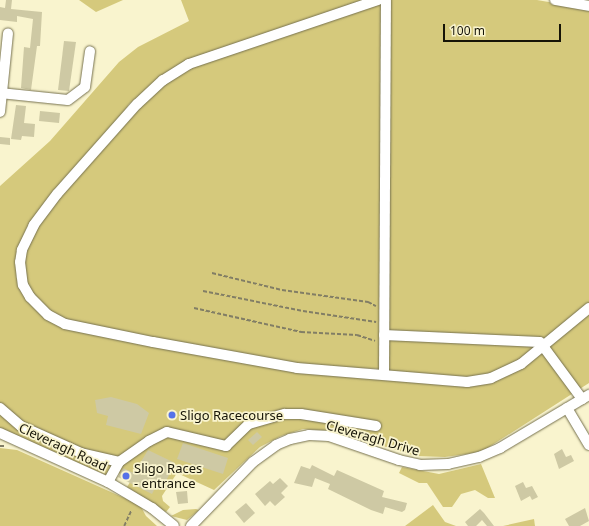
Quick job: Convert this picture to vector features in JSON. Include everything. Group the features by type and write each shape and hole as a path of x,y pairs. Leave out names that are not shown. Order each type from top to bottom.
{"street":[{"path":"378,0 190,64 163,80 138,104 45,209 34,225 22,250 20,268 23,285 30,297 48,315 65,324 297,368 467,382 491,378 521,364 589,308"},
{"path":"384,375 386,0"},
{"path":"555,0 589,6"},
{"path":"0,112 8,33"},
{"path":"2,93 68,100 84,87 90,51"},
{"path":"384,340 540,342 586,397"},
{"name":"Cleveragh Drive","path":"191,526 253,462 276,444 290,439 310,435 329,436 399,460 420,465 448,464 479,457 500,448 586,397"},
{"path":"0,408 21,426 81,453 119,462"},
{"path":"567,408 589,445"},
{"path":"108,482 119,462 149,441 167,432 226,446 249,424 285,414 301,414 376,426"},
{"name":"Cleveragh Road","path":"0,433 108,482 152,508 171,524"}],"path":[{"path":"212,273 282,290 368,302 384,311"},
{"path":"203,291 303,311 384,324"},
{"path":"194,308 301,332 357,335 384,340"},
{"path":"124,526 131,511"}],"shaded area":[{"path":"79,0 123,0 96,12"},
{"path":"181,0 365,0 192,58 178,65 129,104 123,114 48,198 28,225 17,250 16,277 26,298 39,313 47,320 394,380 452,386 477,385 519,370 589,314 589,383 486,449 474,453 445,457 416,456 333,431 303,429 281,436 260,447 214,490 177,473 162,496 163,501 170,507 166,512 127,487 132,479 116,472 107,475 54,454 0,428 0,186 50,141 119,62 138,47 189,21"},
{"path":"390,0 537,0 589,9 589,306 519,363 490,376 467,380 395,374 388,369 305,367 66,323 50,314 32,295 22,272 22,262 43,216 150,95 192,66"},
{"path":"0,448 17,450 140,505 146,516 157,526 0,526"},
{"path":"481,464 495,498 488,498 475,490 461,494 452,507 443,507 427,483 419,483 399,473 402,467 439,474"},
{"path":"433,505 445,522 456,526 405,526"},
{"path":"183,510 199,510 187,520 171,516"},
{"path":"534,519 535,526 503,526"}],"building":[{"path":"6,0 12,0 11,9 42,12 40,46 37,46 31,90 21,88 24,47 30,48 33,19 17,16 17,22 0,20 0,7 5,8"},
{"path":"64,41 76,42 69,91 58,90"},
{"path":"16,105 26,106 24,123 35,124 34,137 22,136 21,140 11,139"},
{"path":"40,111 60,113 59,123 39,121"},
{"path":"0,137 10,138 10,145 0,144"},
{"path":"111,397 137,404 149,413 141,434 106,425 108,416 97,413 95,400"},
{"path":"257,432 262,437 253,445 248,440"},
{"path":"183,443 228,458 223,474 177,459"},
{"path":"562,449 566,457 571,455 574,461 559,469 554,454"},
{"path":"148,450 175,463 164,485 158,482 152,494 118,477 123,468 134,473"},
{"path":"312,465 334,476 337,470 384,491 382,497 407,503 405,510 402,512 385,507 383,514 371,510 328,489 330,484 315,478 312,487 294,483 301,466 310,469"},
{"path":"280,478 288,486 281,493 285,497 275,506 270,501 265,506 255,494 270,481 273,484"},
{"path":"523,482 526,488 532,486 538,497 532,500 530,496 521,501 515,486"},
{"path":"187,491 188,503 178,504 176,492"},
{"path":"246,503 255,513 244,523 235,512"},
{"path":"585,508 589,521 580,526 569,526 565,519"},
{"path":"480,509 494,526 487,526 482,520 476,526 468,526 465,522"}],"place":[{"name":"Sligo Racecourse","path":"172,415"},
{"name":"Sligo Races - entrance","path":"126,476"}]}
